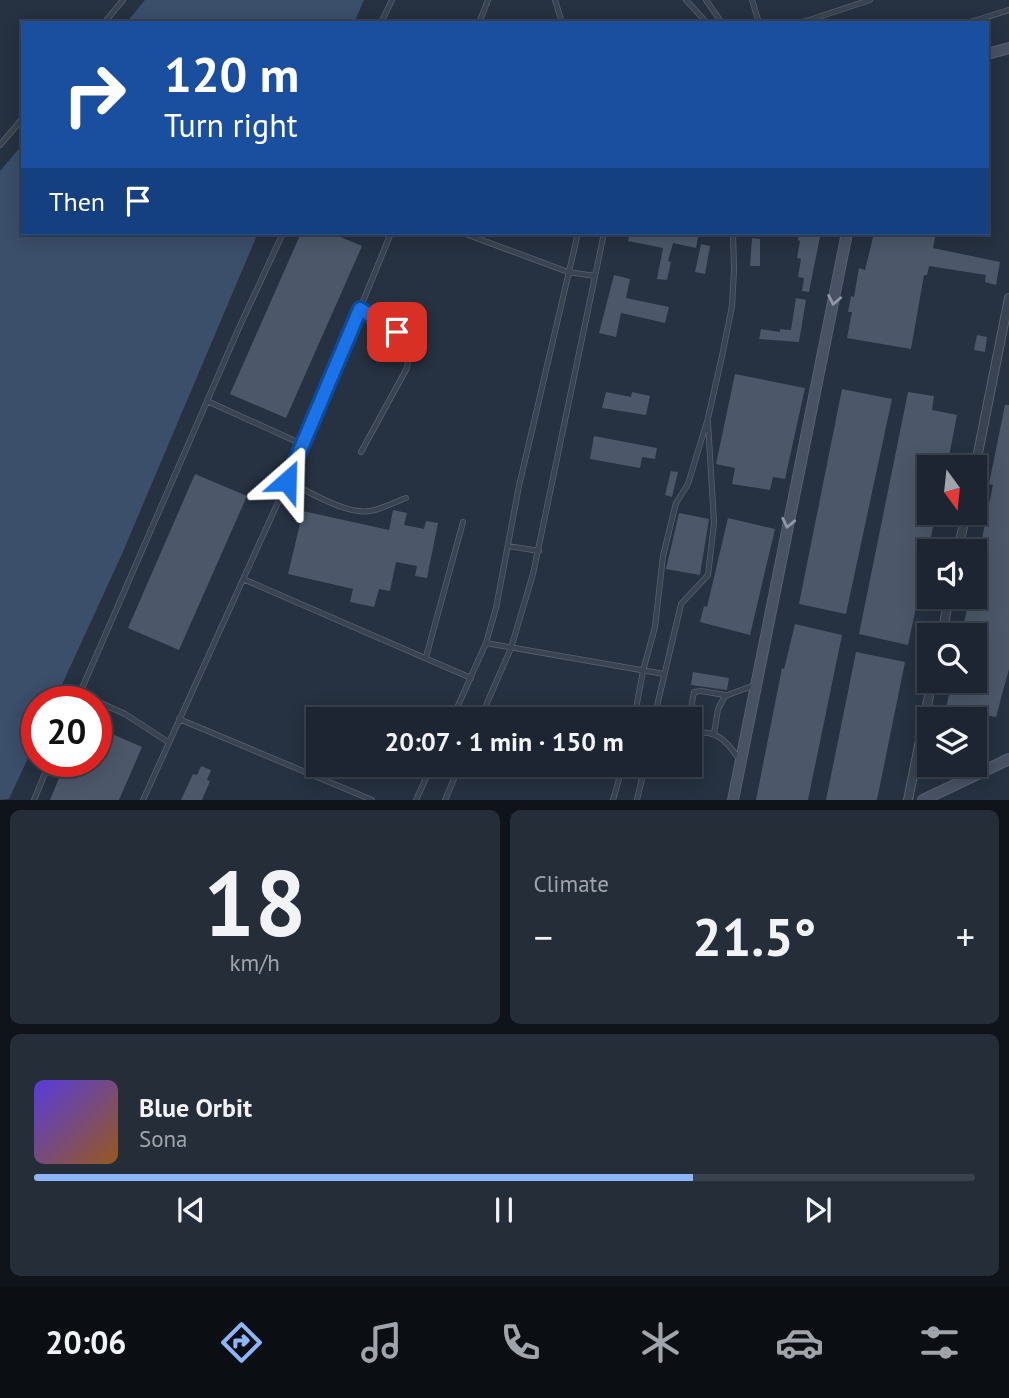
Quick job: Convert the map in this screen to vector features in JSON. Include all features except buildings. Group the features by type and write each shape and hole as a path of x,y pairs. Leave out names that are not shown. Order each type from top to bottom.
{"main road":[{"path":"989,53 1009,48"},
{"path":"733,800 847,235"},
{"path":"923,800 1009,759"}],"street":[{"path":"978,455 1009,298"},
{"path":"908,800 930,693"}],"lane":[{"path":"106,21 124,0"},
{"path":"382,21 392,0"},
{"path":"480,21 488,0"},
{"path":"555,0 561,21"},
{"path":"687,0 705,21"},
{"path":"706,0 721,21"},
{"path":"752,0 758,21"},
{"path":"806,21 870,0"},
{"path":"973,21 1009,9"},
{"path":"0,145 21,120"},
{"path":"82,686 283,235"},
{"path":"143,800 303,445 390,235"},
{"path":"468,235 568,272 595,276"},
{"path":"458,707 486,643 496,608 577,235"},
{"path":"485,707 511,648 538,551 604,235"},
{"path":"636,707 655,627 663,556 676,503 688,484 708,418 732,306 733,235"},
{"path":"360,309 397,332 405,343 409,357 407,368 361,452"},
{"path":"207,401 303,445"},
{"path":"657,707 681,604 708,575 714,523 708,418"},
{"path":"287,481 345,508 359,511 370,511 406,498"},
{"path":"426,657 463,522"},
{"path":"508,546 538,551"},
{"path":"243,579 471,678"},
{"path":"486,643 664,674"},
{"path":"691,707 694,692 725,695 755,685"},
{"path":"714,734 718,709 725,695"},
{"path":"112,709 168,742"},
{"path":"179,719 372,800"},
{"path":"702,732 714,734 726,740 740,760"},
{"path":"34,800 43,777"},
{"path":"416,800 427,777"},
{"path":"446,800 455,777"},
{"path":"613,800 620,777"},
{"path":"637,800 642,777"}],"water":[{"path":"145,0 364,0 355,21 128,21"},
{"path":"21,146 21,235 257,235 122,554 61,686 21,686 21,773 9,799 0,800 0,171"}],"route":[{"path":"287,481 360,309 397,332"}]}
